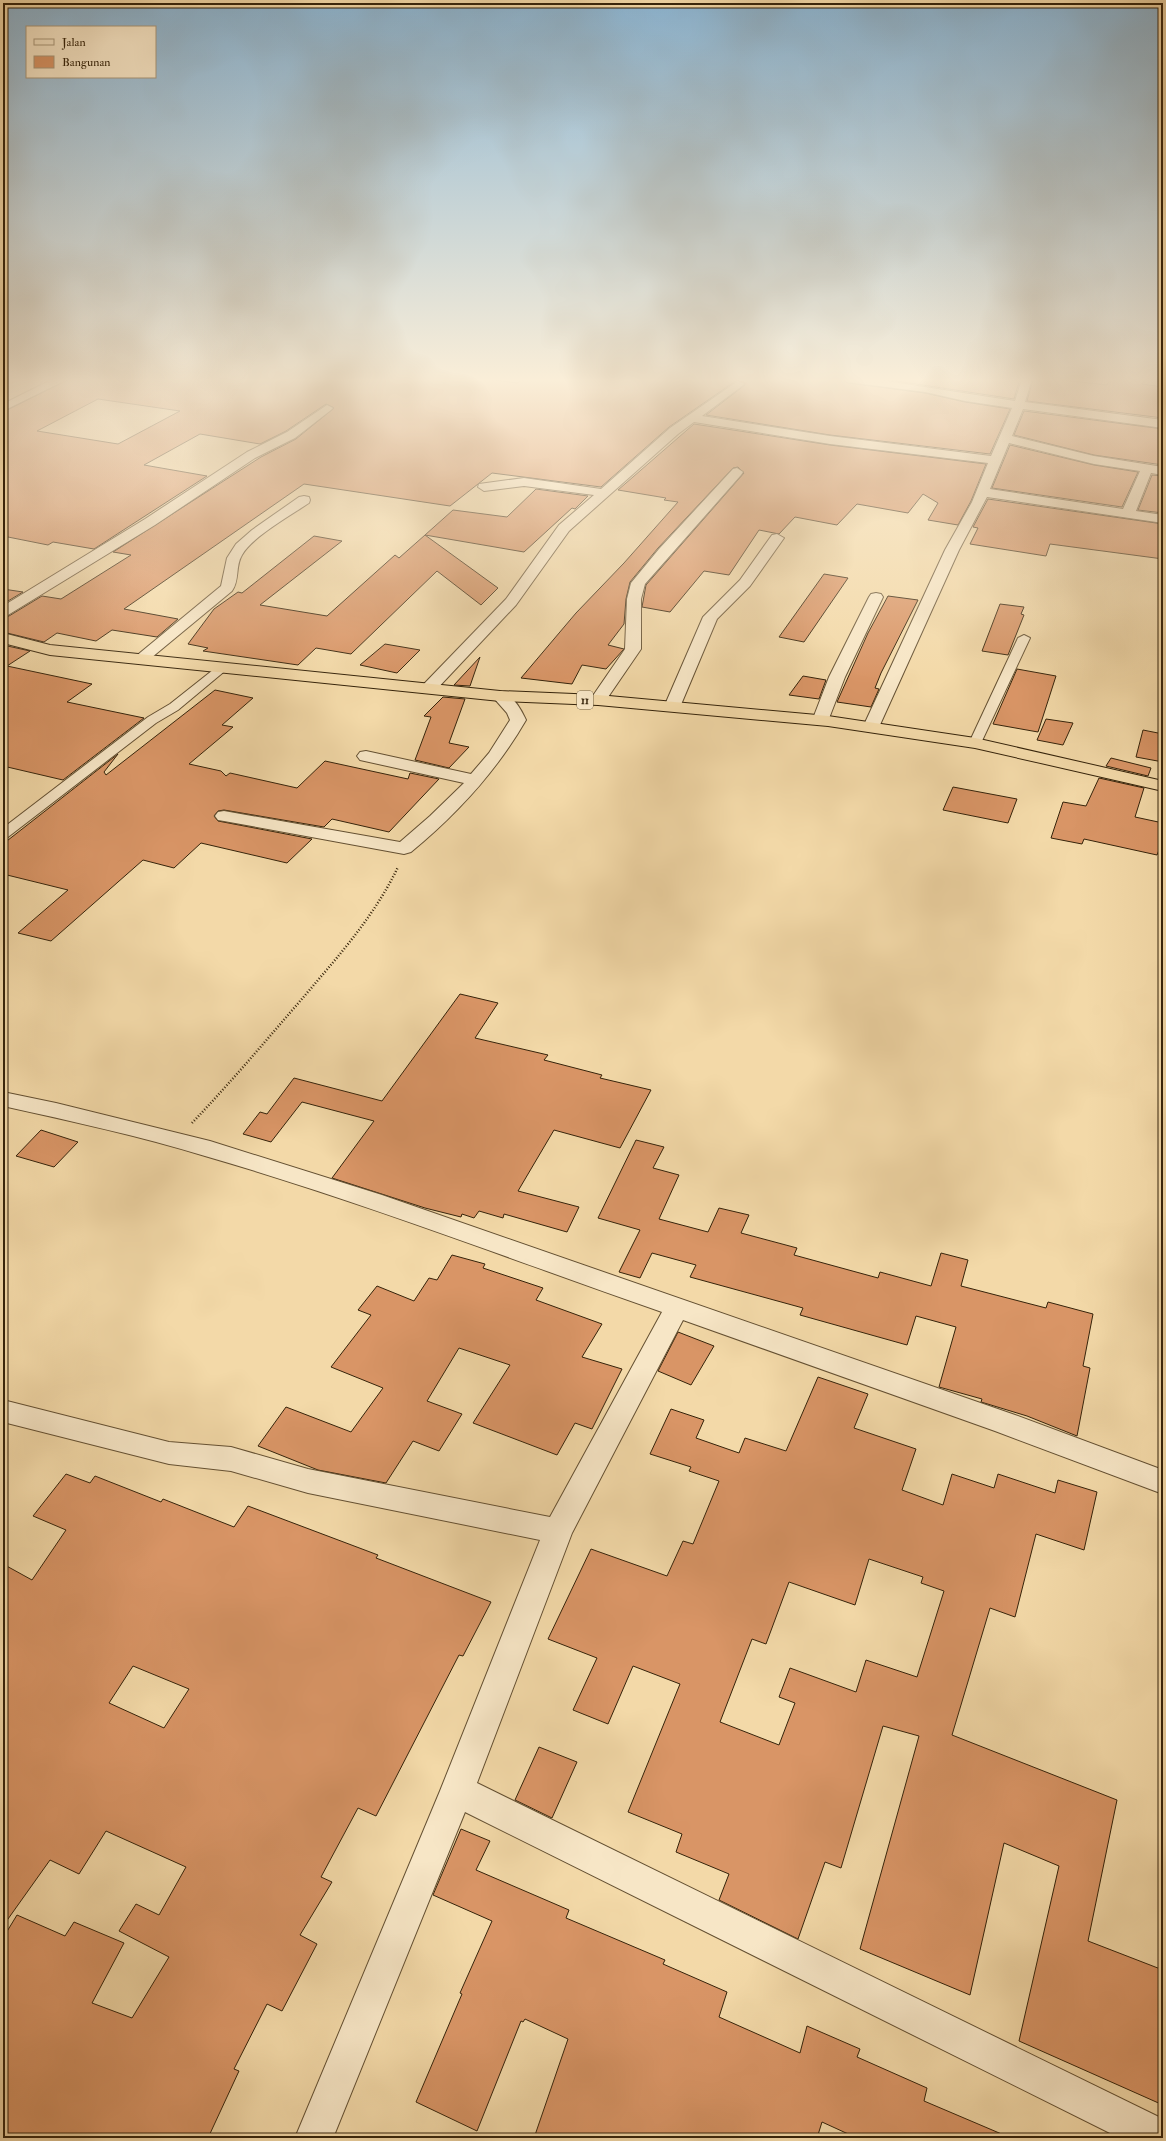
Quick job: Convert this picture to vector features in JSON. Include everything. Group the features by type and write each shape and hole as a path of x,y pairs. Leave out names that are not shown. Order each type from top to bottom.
{"highway":[{"name":"11","path":"3,638 50,650 428,690 500,696 598,700 820,720 975,743 1163,786"}],"street":[{"path":"3,612 150,522 215,479"},
{"path":"428,690 511,602 564,528 619,479"},
{"path":"598,700 633,649 634,599 638,583 730,479"},
{"path":"871,727 952,550 988,479"},
{"path":"1128,514 1142,479"},
{"path":"484,487 507,482 524,482 604,493"},
{"path":"982,492 1163,519"},
{"path":"140,660 227,588 230,583 229,570 239,548 304,500"},
{"path":"672,707 710,617 745,583 777,538"},
{"path":"820,720 837,677 876,597"},
{"path":"224,816 404,848 436,820 474,780 508,739 518,720 514,711 500,696"},
{"path":"366,756 474,780"},
{"path":"3,1099 56,1110 210,1149 373,1201 1005,1423 1163,1482"},
{"path":"314,2138 457,1791 558,1532 677,1308"},
{"path":"3,1411 169,1453 230,1459 308,1481 558,1532"},
{"path":"457,1791 1161,2138"}],"lane":[{"path":"975,743 1024,638"},
{"path":"3,834 152,720 174,707 222,668"}],"path":[{"path":"175,1140 253,1057 331,965 371,912 398,868 404,848"}],"building":[{"path":"3,479 202,479 94,549 53,542 48,545 3,536"},
{"path":"227,479 484,479 450,506 304,484 124,609 178,619 157,637 112,630 96,641 57,633 44,642 3,632 3,617 9,616 42,596 61,599 131,555 113,552"},
{"path":"538,479 610,479 601,487"},
{"path":"631,479 723,479 658,548 630,582 626,599 624,624 608,645 624,649 606,669 582,665 572,684 521,678 576,613 624,563 678,502 664,500 666,498 618,490"},
{"path":"739,479 980,479 971,501 958,525 928,520 938,503 923,494 908,513 857,504 837,525 795,517 779,534 759,530 729,575 704,571 670,612 642,607 646,585"},
{"path":"996,479 1135,479 1122,507 992,488"},
{"path":"1150,479 1163,479 1163,513 1138,510"},
{"path":"536,489 588,496 575,509 572,508 524,552 425,535 453,510 507,517"},
{"path":"988,499 1163,524 1163,559 1050,544 1046,556 970,544 978,528 973,527"},
{"path":"425,535 498,588 481,605 437,571 351,654 316,648 298,665 203,651 208,648 188,644 214,609 238,592 242,593 314,536 342,541 260,605 327,616 395,555 399,558"},
{"path":"824,574 848,578 804,642 779,637"},
{"path":"3,589 23,592 3,604"},
{"path":"888,596 918,600 881,673 875,688 879,689 871,707 837,702 868,633"},
{"path":"1000,604 1024,607 1021,614 1024,615 1008,655 982,651"},
{"path":"385,644 420,650 397,673 360,665"},
{"path":"3,645 30,651 7,666 92,684 67,702 144,718 63,780 3,766"},
{"path":"480,657 470,686 454,685"},
{"path":"1017,669 1056,676 1038,732 993,724"},
{"path":"803,676 826,680 819,699 789,695"},
{"path":"215,690 253,698 222,725 233,727 189,764 221,771 226,776 230,773 297,788 325,761 408,779 410,773 439,779 389,832 332,819 324,827 224,810 218,811 214,816 218,821 312,839 287,863 201,843 174,868 143,860 51,941 18,933 68,890 3,874 3,844 118,754 104,772 106,775"},
{"path":"443,697 465,699 449,743 469,747 449,768 415,760 431,717 424,716"},
{"path":"1046,719 1073,723 1063,745 1037,740"},
{"path":"1143,730 1163,734 1163,762 1136,757"},
{"path":"1111,758 1151,768 1148,776 1106,766"},
{"path":"1099,778 1144,788 1135,817 1163,823 1163,840 1157,855 1084,839 1082,844 1051,838 1063,802 1086,806"},
{"path":"953,787 1017,799 1008,823 943,810"},
{"path":"460,994 498,1003 475,1038 548,1055 544,1060 602,1075 600,1078 651,1090 620,1148 554,1130 518,1191 579,1207 567,1232 504,1214 503,1218 479,1211 474,1218 462,1214 461,1217 425,1208 332,1178 374,1121 302,1102 271,1142 243,1134 260,1112 267,1114 294,1078 382,1101"},
{"path":"41,1130 78,1142 54,1167 16,1156"},
{"path":"636,1140 664,1147 653,1168 679,1175 659,1219 708,1232 719,1208 749,1215 741,1233 797,1248 794,1255 878,1278 880,1272 931,1286 941,1253 968,1260 961,1286 1046,1308 1048,1302 1093,1314 1083,1366 1090,1368 1077,1436 1027,1416 981,1402 982,1399 939,1387 956,1327 916,1316 907,1345 800,1315 803,1308 690,1277 696,1265 652,1253 640,1278 619,1272 640,1230 598,1218"},
{"path":"452,1255 485,1264 483,1268 543,1288 536,1300 602,1324 582,1357 622,1369 592,1429 575,1423 557,1455 473,1423 510,1365 459,1348 427,1401 462,1414 439,1451 413,1441 386,1483 318,1470 258,1446 286,1407 351,1432 383,1388 331,1367 371,1315 358,1310 377,1286 414,1301 429,1278 437,1280"},
{"path":"678,1332 714,1346 691,1385 658,1371"},
{"path":"818,1377 868,1394 854,1428 916,1449 902,1490 943,1505 952,1474 994,1488 998,1474 1055,1493 1058,1480 1097,1492 1084,1550 1036,1534 1015,1617 990,1608 952,1735 1117,1800 1088,1941 1163,1970 1163,2105 1019,2041 1059,1866 1004,1843 970,1995 860,1949 919,1736 883,1726 841,1868 825,1862 798,1939 719,1900 729,1874 676,1852 682,1834 628,1812 680,1684 633,1666 608,1724 573,1710 597,1658 548,1639 591,1549 667,1576 683,1541 693,1544 719,1481 689,1471 691,1467 650,1454 671,1409 704,1420 696,1438 739,1453 745,1438 786,1451","holes":["869,1559 923,1577 921,1583 944,1591 917,1677 866,1660 856,1692 790,1668 779,1697 795,1703 779,1745 720,1722 752,1639 766,1644 789,1582 855,1605"]},
{"path":"66,1474 90,1483 95,1476 161,1502 163,1499 234,1527 248,1506 378,1555 376,1558 491,1602 463,1656 459,1655 376,1816 358,1808 321,1877 332,1882 300,1935 317,1944 282,2011 267,2004 234,2069 239,2071 208,2138 14,2138 3,2134 3,1938 17,1915 65,1936 74,1922 124,1943 92,2003 132,2018 169,1957 119,1931 136,1904 159,1915 186,1867 106,1831 79,1874 50,1860 3,1926 3,1564 32,1580 66,1530 33,1516","holes":["133,1666 189,1689 164,1728 109,1703"]},
{"path":"539,1747 577,1762 552,1818 515,1800"},
{"path":"461,1829 490,1841 476,1870 569,1910 566,1918 665,1960 663,1964 727,1992 719,2017 800,2053 807,2026 860,2049 857,2057 927,2088 924,2101 1011,2138 857,2138 822,2122 817,2138 534,2138 568,2039 525,2019 523,2022 521,2021 477,2131 416,2102 462,1994 460,1993 492,1921 433,1895"}]}
